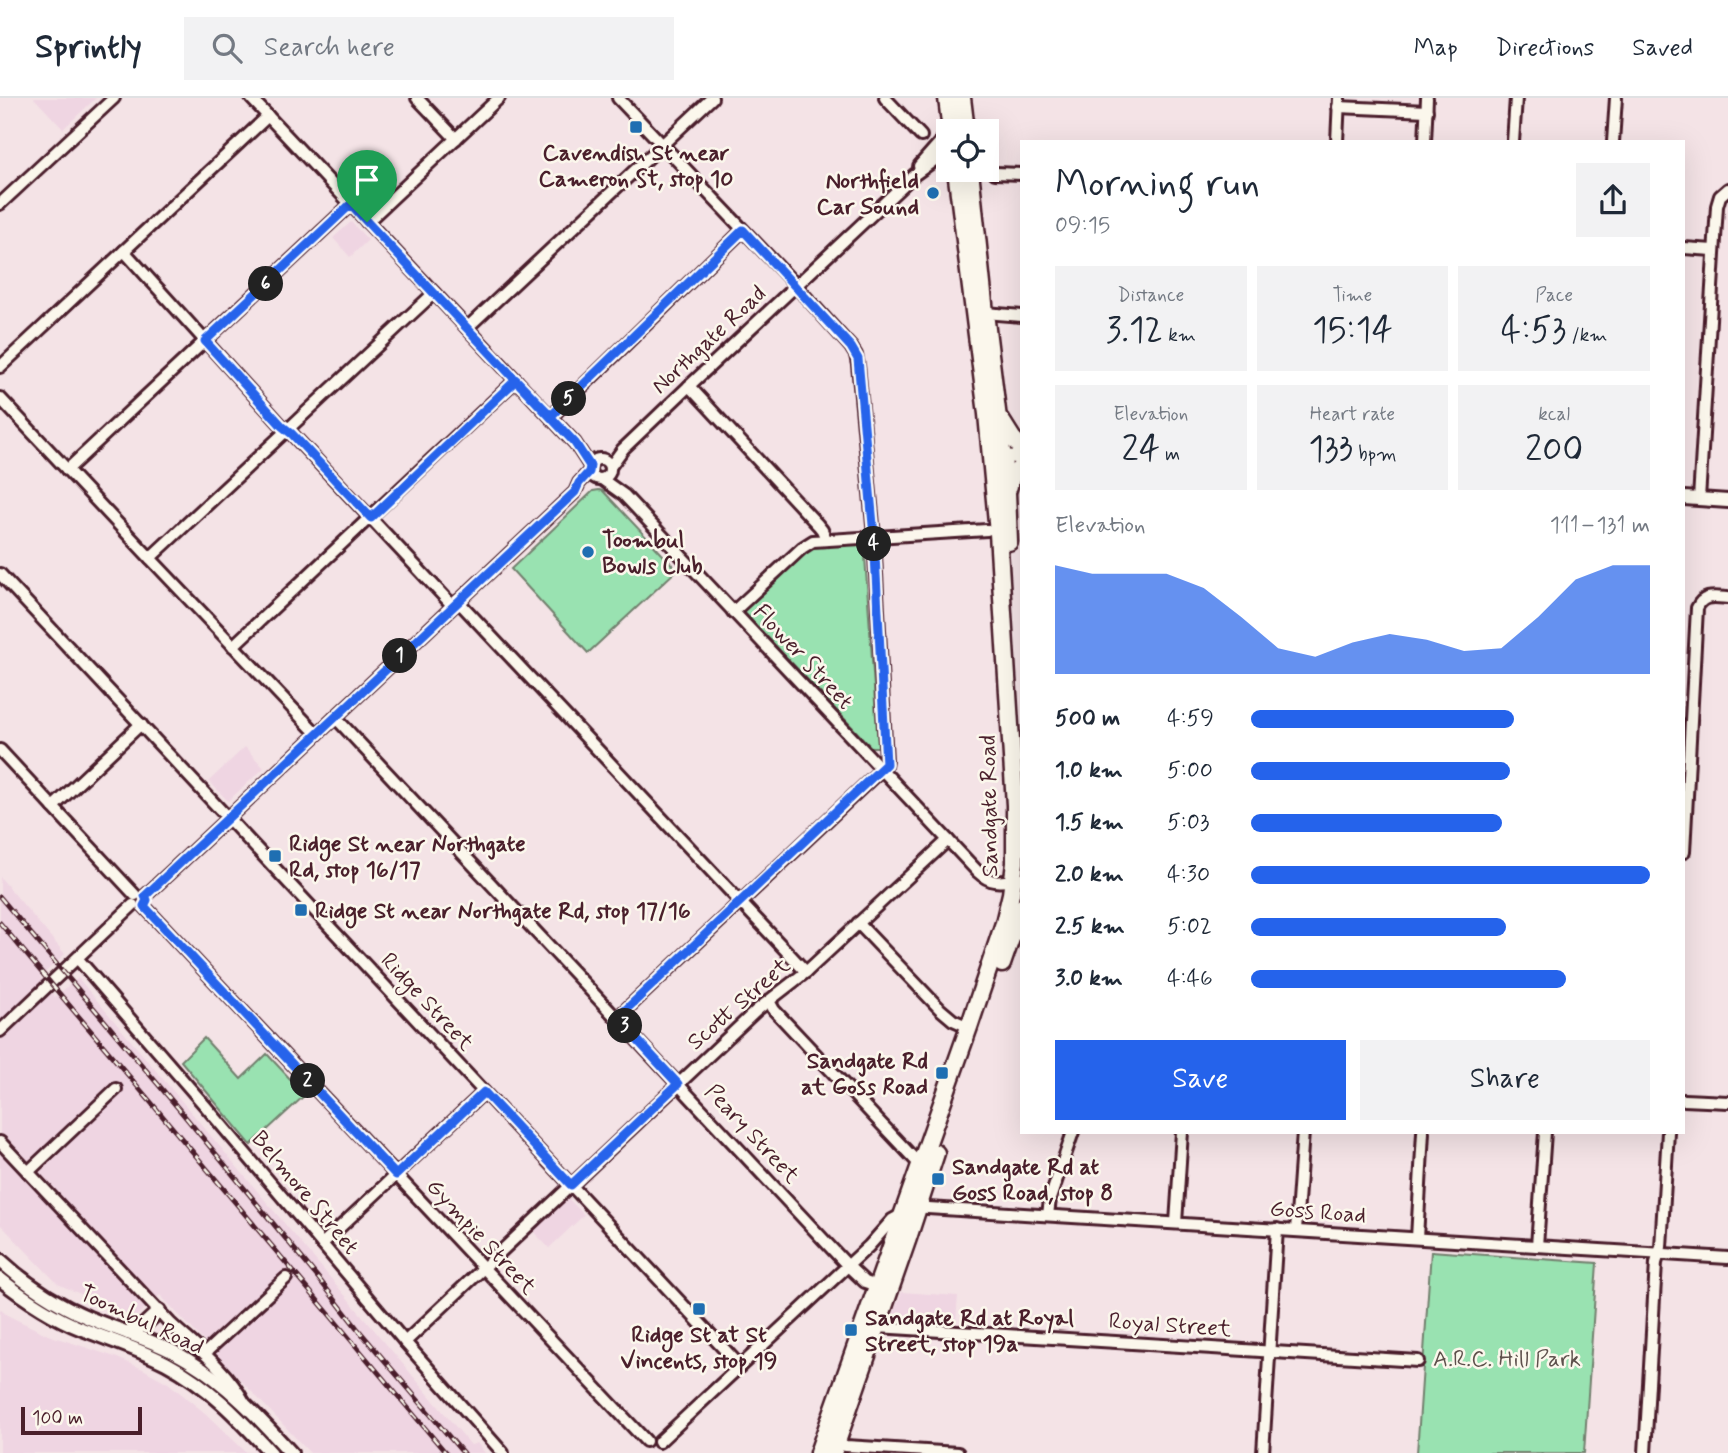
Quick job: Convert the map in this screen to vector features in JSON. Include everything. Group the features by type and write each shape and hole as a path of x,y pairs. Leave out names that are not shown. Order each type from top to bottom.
{"highway":[{"path":"947,98 949,119"},
{"path":"962,98 965,119"},
{"name":"Sandgate Road","path":"958,182 987,414 1007,492 1020,743"},
{"name":"Sandgate Road","path":"909,1210 920,1165 970,1027 1018,880 996,456 998,415 971,182"},
{"path":"998,415 1020,446"},
{"path":"1007,492 1012,476 1020,468"},
{"name":"Sandgate Road","path":"827,1448 909,1210 1020,911"},
{"name":"Sandgate Road","path":"827,1448 877,1327 884,1288"}],"main road":[{"path":"996,456 1020,457"},
{"path":"1685,498 1728,501"},
{"name":"Toombul Road","path":"0,1260 31,1286 60,1304 187,1359 247,1406 291,1453"},
{"name":"Toombul Road","path":"0,1279 52,1315 141,1351 183,1373 223,1403 271,1453"},
{"path":"128,1333 144,1325 159,1311"}],"street":[{"path":"0,204 114,98"},
{"name":"Flower Street","path":"251,98 575,443 586,447 600,469 619,484 624,495 987,880 1018,880"},
{"path":"417,98 456,139"},
{"path":"367,222 499,98"},
{"path":"617,1018 881,769 886,760 874,536 858,359 851,347 795,286 618,98"},
{"path":"467,328 712,98"},
{"path":"885,98 921,136"},
{"path":"955,98 957,119"},
{"path":"1425,140 1427,98"},
{"path":"1513,140 1516,98"},
{"path":"1613,140 1616,98"},
{"path":"1337,140 1339,102 1427,111"},
{"path":"0,368 268,116"},
{"name":"Northgate Road","path":"914,174 936,147"},
{"name":"Northgate Road","path":"0,1031 575,492 579,483 623,449 914,174 936,159"},
{"path":"999,173 1020,174"},
{"path":"1699,499 1713,250 1718,201 1723,191 1728,189"},
{"path":"67,470 351,204"},
{"path":"551,416 743,230"},
{"path":"1685,248 1713,250"},
{"path":"124,251 287,430 456,603 806,972"},
{"path":"150,558 434,293"},
{"path":"985,313 1020,316"},
{"path":"233,646 516,380"},
{"path":"689,386 818,525 826,539"},
{"path":"0,398 317,734"},
{"path":"733,612 804,546 813,541 987,530"},
{"name":"Ridge Street","path":"0,574 740,1366"},
{"path":"1685,832 1696,612 1701,601 1710,597 1728,597"},
{"name":"Peary Street","path":"335,717 848,1266 863,1281 884,1288"},
{"path":"53,807 141,724"},
{"name":"Gympie Street","path":"0,750 483,1268 645,1447"},
{"name":"Scott Street","path":"405,1342 757,1010 806,972 948,840"},
{"path":"858,923 940,1009 953,1020 970,1027"},
{"name":"Belmore Street","path":"78,959 503,1453"},
{"path":"769,1001 774,1010 920,1165"},
{"path":"28,1172 116,1089"},
{"path":"322,1244 484,1092"},
{"path":"1685,1100 1728,1102"},
{"path":"1048,1215 1050,1199 1072,1134"},
{"path":"1176,1223 1182,1134"},
{"path":"1296,1230 1303,1134"},
{"path":"1417,1238 1423,1134"},
{"path":"1537,1245 1545,1134"},
{"path":"1645,1453 1656,1263 1668,1134"},
{"path":"0,1142 159,1311 235,1384 247,1406"},
{"path":"645,1447 651,1439 660,1448 740,1366 869,1246 892,1220 909,1210"},
{"name":"Goss Road","path":"909,1210 1048,1215 1728,1258"},
{"path":"1263,1453 1277,1229"},
{"path":"205,1353 286,1278"},
{"name":"Royal Street","path":"877,1327 1418,1361"},
{"path":"827,1448 958,1453"}],"shaded area":[{"path":"34,98 96,98 63,129"},
{"path":"351,222 368,240 350,257 333,238"},
{"path":"245,747 264,768 228,801 209,781"},
{"path":"0,877 65,954 40,977 55,997 78,978 471,1445 477,1443 485,1453 310,1453 160,1295 134,1318 58,1284 0,1224"},
{"path":"567,1197 584,1215 549,1248 532,1230"},
{"path":"902,1292 958,1296 956,1321 895,1317 893,1314"},
{"path":"0,1309 48,1335 115,1357 168,1383 247,1453 0,1453"}],"green space":[{"path":"593,491 603,491 677,570 588,653 511,569"},
{"path":"864,542 878,747 871,747 742,610 810,545"},
{"path":"204,1038 241,1079 267,1054 305,1095 251,1145 181,1061"},
{"name":"A.R.C. Hill Park","path":"1431,1251 1597,1263 1584,1453 1417,1453"}],"railway":[{"path":"0,897 463,1453"},
{"path":"0,923 446,1453"}],"place":[{"name":"Cavendish St near Cameron St, stop 10","path":"636,127"},
{"name":"Northfield Car Sound","path":"933,193"},
{"name":"Toombul Bowls Club","path":"588,552"},
{"name":"Ridge St near Northgate Rd, stop 16/17","path":"275,856"},
{"name":"Ridge St near Northgate Rd, stop 17/16","path":"301,910"},
{"name":"Sandgate Rd at Goss Road","path":"942,1073"},
{"name":"Sandgate Rd at Goss Road, stop 8","path":"938,1179"},
{"name":"Ridge St at St Vincents, stop 19","path":"699,1309"},
{"name":"Sandgate Rd at Royal Street, stop 19a","path":"851,1330"}],"route":[{"path":"367,222 351,204 205,341 371,518 516,380 551,416 743,230 851,347 858,359 874,536 886,764 617,1018 678,1084 571,1185 484,1092 396,1175 144,906 147,902 145,896 575,492 589,472 590,466 575,443 516,380 367,222"}]}
